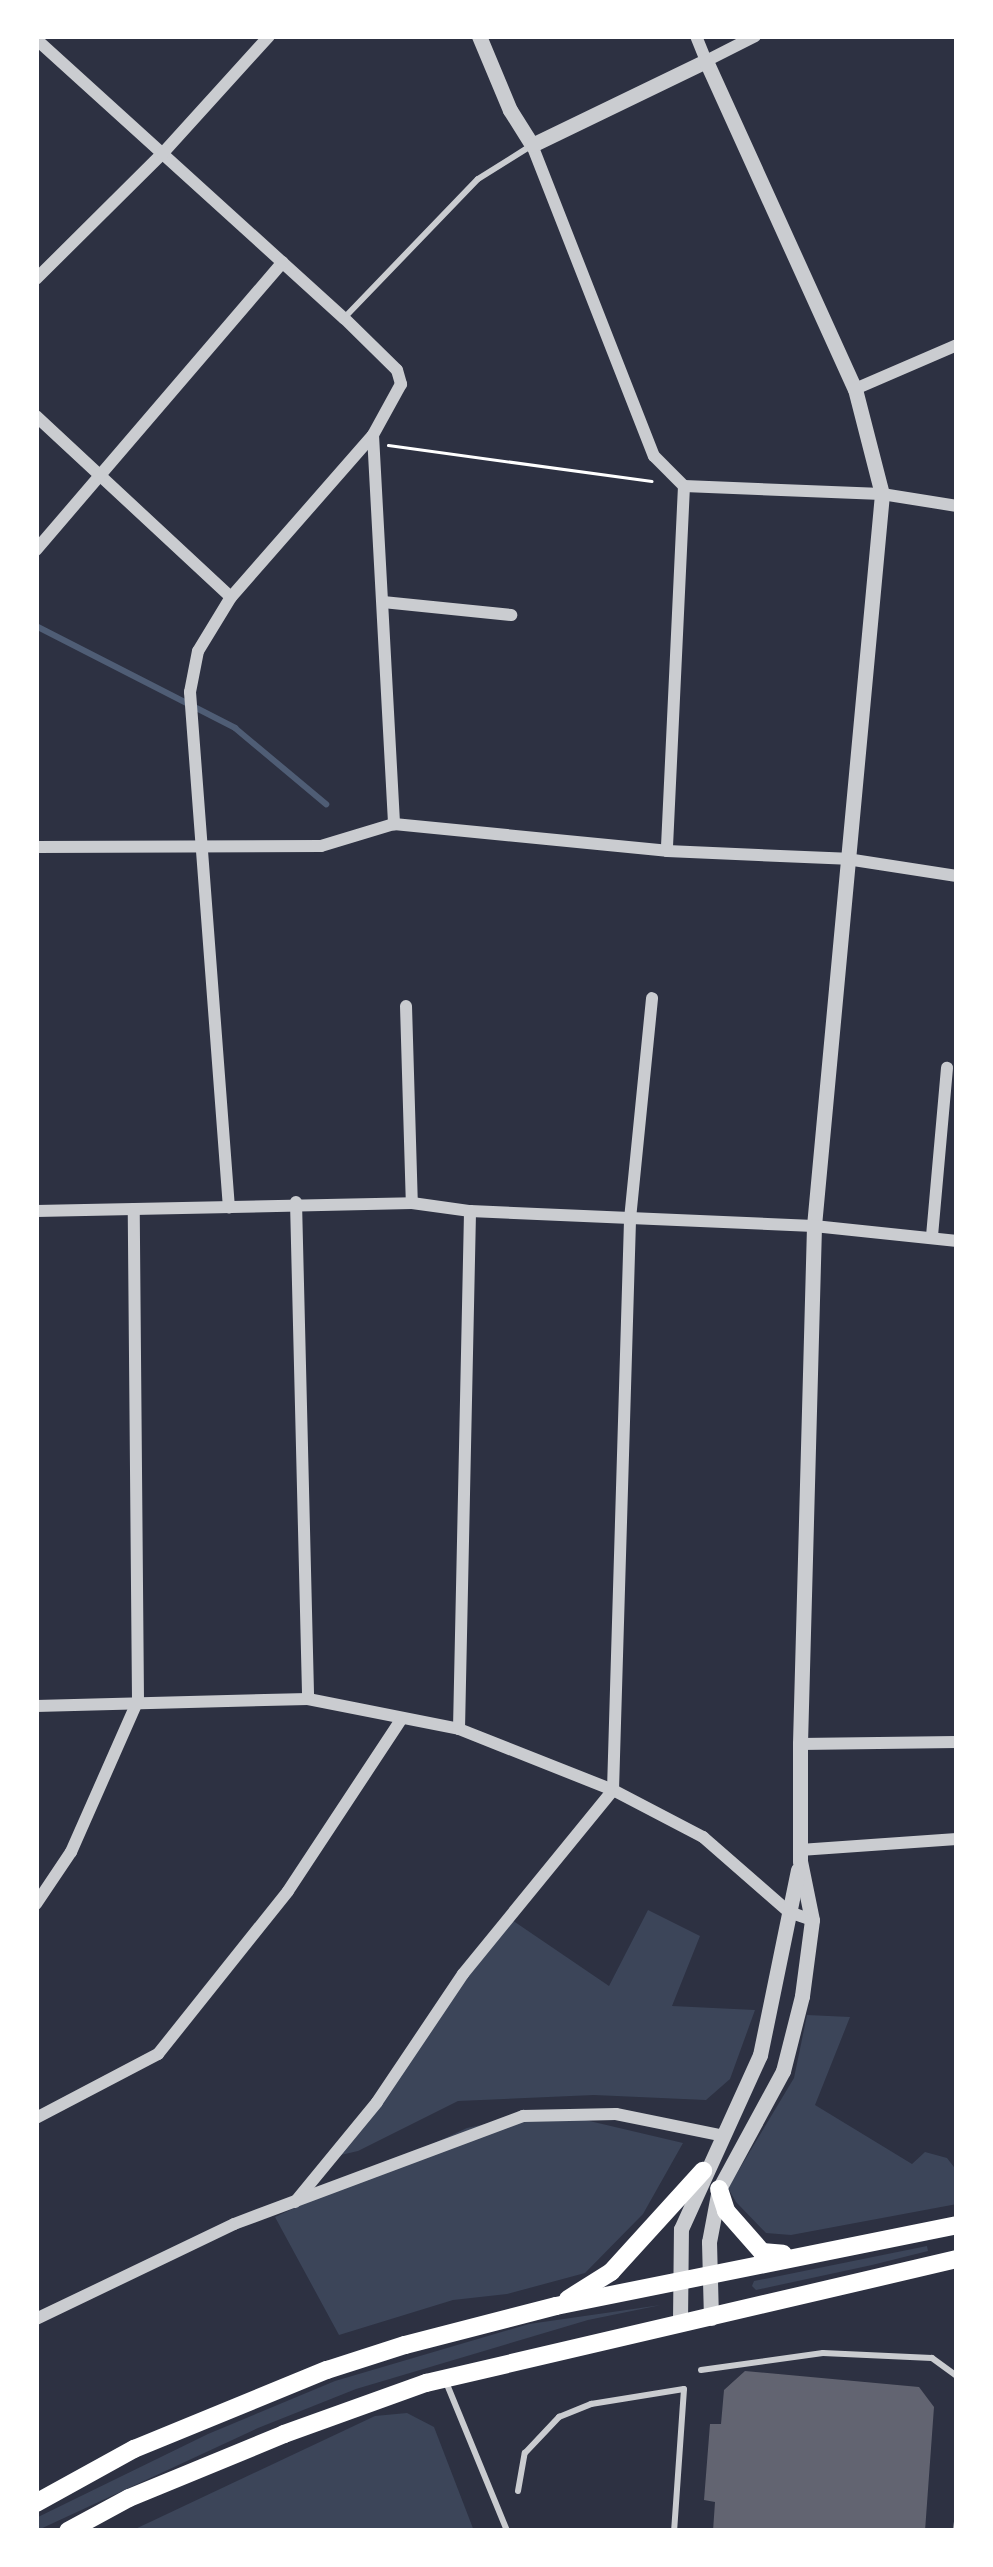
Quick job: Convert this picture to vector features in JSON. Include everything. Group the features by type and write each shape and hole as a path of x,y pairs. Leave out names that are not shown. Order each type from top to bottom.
{"main road":[{"path":"556,2306 611,2272 703,2171"},
{"path":"719,2189 726,2211 762,2252 800,2255"},
{"path":"36,2503 134,2449 327,2369 556,2306 957,2225"},
{"path":"68,2531 129,2498 284,2434 445,2379 957,2259"}],"street":[{"path":"36,279 163,153 269,36"},
{"path":"479,36 510,110 532,145 653,456 684,486 882,494 957,506"},
{"path":"696,36 855,389 882,494 814,1226 800,1744 800,1856 812,1920 802,1996 783,2071 719,2189 708,2275 711,2318"},
{"path":"532,145 755,36"},
{"path":"36,39 344,318 397,370 400,384 374,439 231,597 198,651 190,692 229,1208"},
{"path":"36,550 105,476 283,262"},
{"path":"855,389 957,345"},
{"path":"36,416 231,597"},
{"path":"374,439 394,824"},
{"path":"667,851 684,486"},
{"path":"383,602 511,615"},
{"path":"36,847 321,846 394,824 667,851 847,859 957,876"},
{"path":"295,2202 376,2102 464,1974 613,1790 630,1219 652,998"},
{"path":"406,1006 412,1203"},
{"path":"932,1236 947,1068"},
{"path":"296,1202 308,1699"},
{"path":"36,1211 412,1203 470,1211 814,1226 957,1240"},
{"path":"36,1904 70,1852 138,1700 134,1209"},
{"path":"460,1729 470,1211"},
{"path":"36,1706 308,1699 400,1721 460,1729 613,1790 703,1837 789,1912 812,1920"},
{"path":"36,2118 158,2054 288,1891 400,1721"},
{"path":"800,1744 957,1742"},
{"path":"800,1856 957,1839"},
{"path":"680,2321 681,2229 703,2171 760,2055 800,1856"},
{"path":"36,2319 234,2224 523,2116 616,2114 724,2135"}],"lane":[{"path":"344,318 478,179 532,145"},
{"path":"701,2370 824,2353 932,2359 957,2376"},
{"path":"445,2379 507,2531"},
{"path":"518,2492 525,2452 559,2417 591,2404 683,2389 674,2531"}],"path":[{"path":"374,439 684,486"}],"shaded area":[{"path":"648,1910 700,1936 672,2006 755,2010 730,2079 706,2100 594,2095 458,2101 358,2151 332,2157 509,1918 609,1986"},
{"path":"807,2015 850,2017 815,2105 912,2164 925,2152 947,2158 957,2171 957,2204 791,2235 766,2233 736,2202 728,2188 794,2078"},
{"path":"547,2111 683,2143 643,2214 585,2273 507,2294 453,2300 339,2335 275,2217 467,2128"},
{"path":"927,2246 928,2251 872,2265 756,2290 752,2286 754,2281"},
{"path":"661,2305 588,2320 356,2389 258,2428 36,2531 36,2518 208,2434 335,2381 529,2324"},
{"path":"407,2413 434,2427 474,2531 131,2531 375,2416"}],"building":[{"path":"745,2371 919,2387 934,2407 925,2531 713,2531 715,2502 704,2500 710,2424 721,2424 724,2390"}],"waterway":[{"path":"36,626 235,728 326,804"}]}
